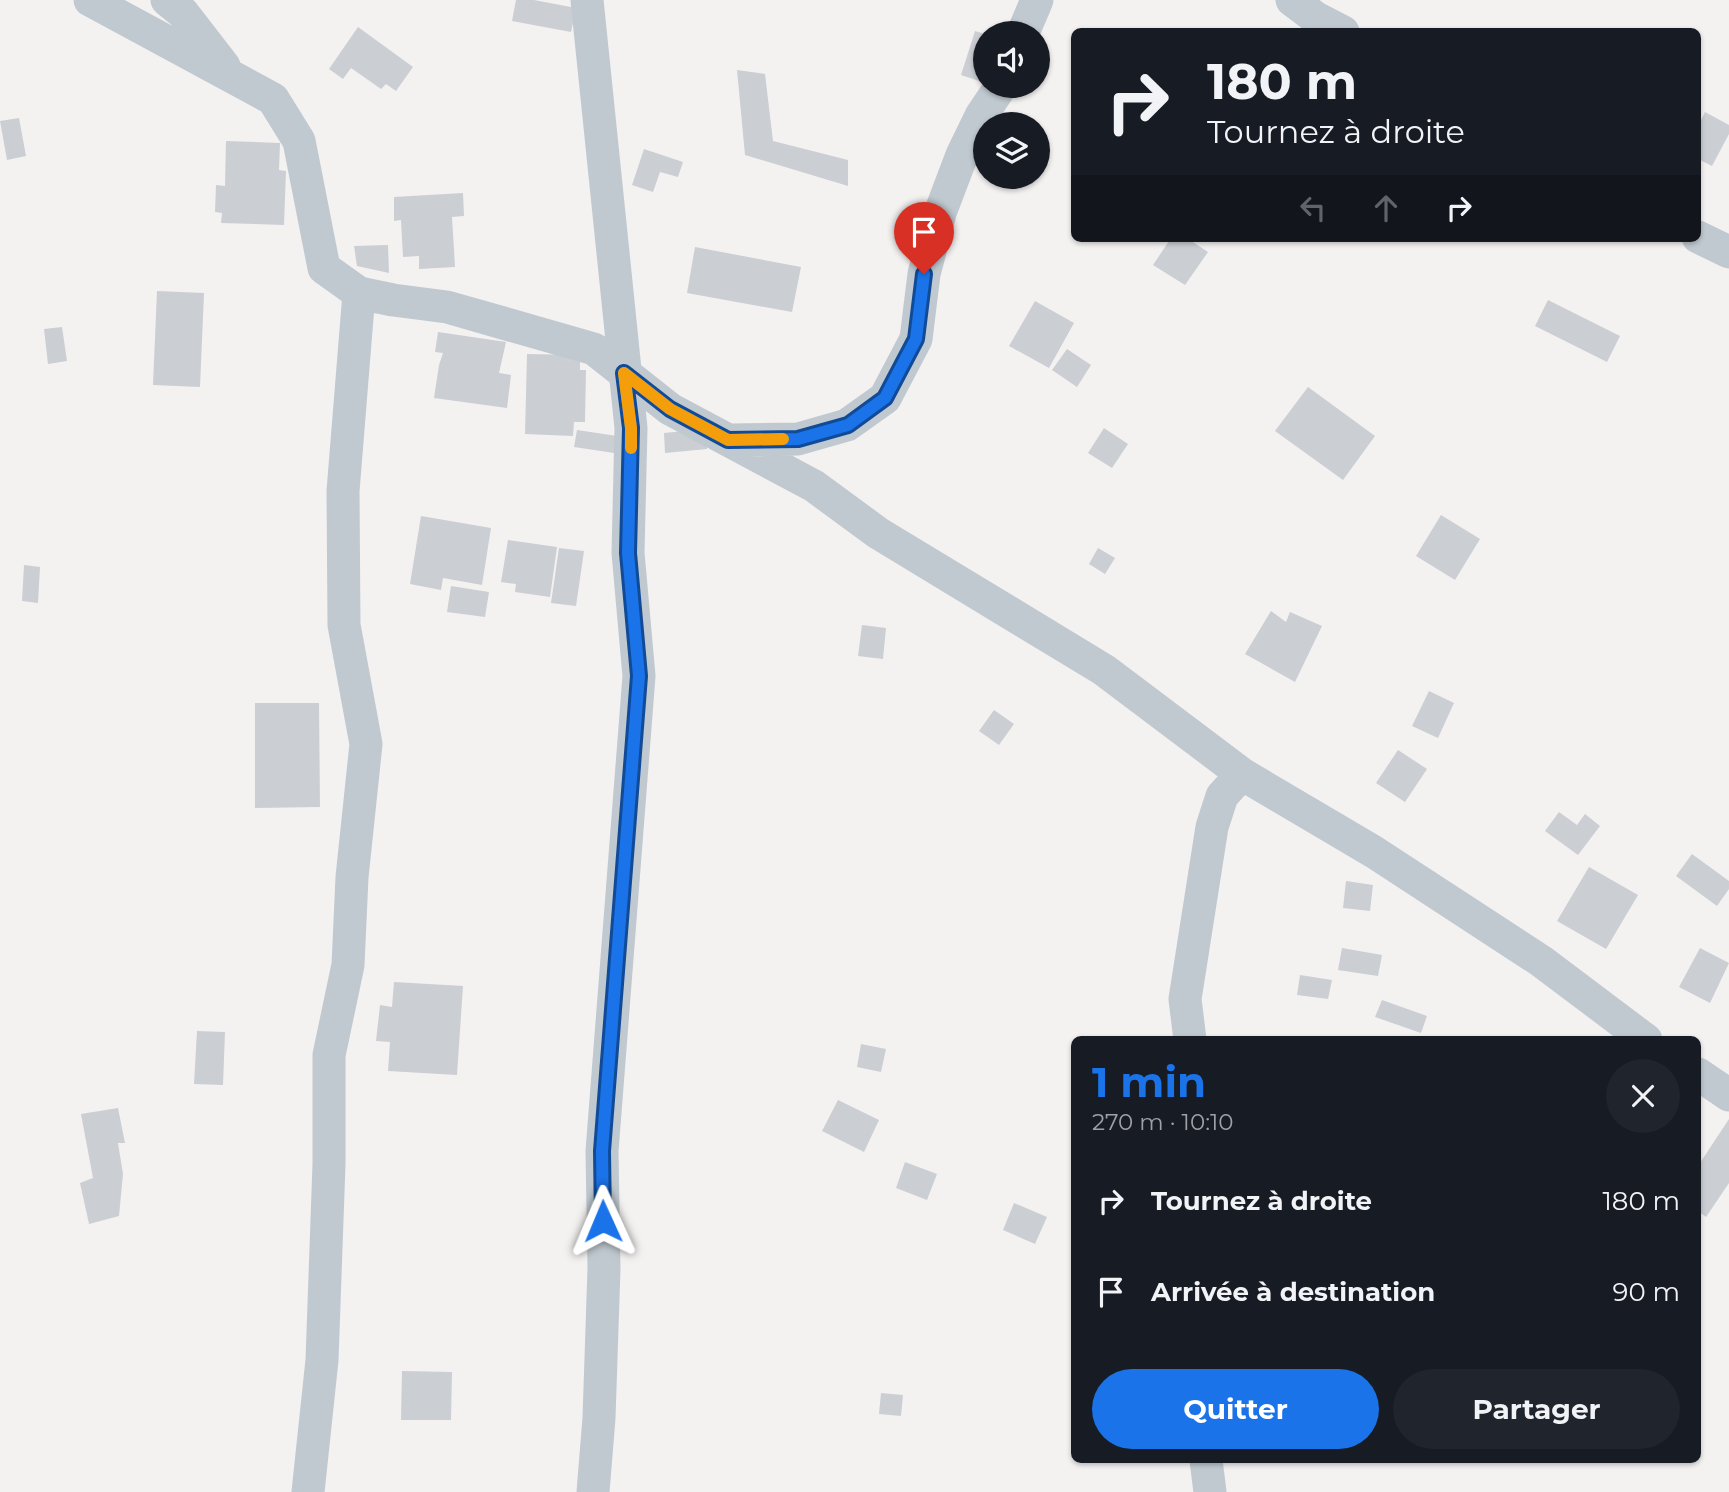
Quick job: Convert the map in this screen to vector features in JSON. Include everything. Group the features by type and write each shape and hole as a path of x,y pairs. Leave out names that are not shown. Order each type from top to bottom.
{"street":[{"path":"90,0 273,99 299,141 324,268 359,293 447,307 594,349 670,409 814,486 878,533 1104,670 1242,774 1374,852 1541,961 1641,1036"},
{"path":"167,0 183,13 237,81"},
{"path":"587,0 631,428 628,553 639,676 602,1151 604,1268 599,1418 593,1492"},
{"path":"1028,21 1037,0"},
{"path":"1292,0 1335,28"},
{"path":"728,440 798,439 848,425 885,398 916,339 924,274 940,213 962,155 993,98"},
{"path":"1701,238 1729,252"},
{"path":"308,1492 322,1360 329,1164 329,1055 348,965 352,877 366,744 344,625 343,491 359,293"},
{"path":"1190,1036 1185,999 1212,827 1222,796 1242,774"},
{"path":"1701,1076 1729,1095"},
{"path":"1206,1463 1210,1492"}],"building":[{"path":"516,0 534,0 576,8 571,32 512,21"},
{"path":"358,27 413,67 396,91 386,84 381,89 351,68 343,79 329,69"},
{"path":"973,37 973,79 961,75"},
{"path":"737,70 765,74 773,141 848,160 848,186 745,155"},
{"path":"1705,112 1729,125 1729,134 1712,166 1701,160 1701,120"},
{"path":"19,118 26,156 7,160 0,121"},
{"path":"226,141 280,143 279,170 286,171 284,225 221,223 222,213 215,212 216,185 225,186"},
{"path":"644,149 683,162 678,177 660,172 653,192 632,185"},
{"path":"463,193 464,216 452,217 455,267 419,269 419,256 403,257 401,220 394,221 394,197"},
{"path":"1168,242 1193,242 1208,252 1185,285 1153,265"},
{"path":"388,245 389,273 357,266 354,246"},
{"path":"695,247 801,267 792,312 687,293"},
{"path":"157,291 204,293 200,387 153,385"},
{"path":"1548,300 1620,336 1607,362 1535,326"},
{"path":"1035,301 1074,323 1049,368 1009,346"},
{"path":"62,327 67,361 48,364 44,329"},
{"path":"438,332 506,342 499,373 511,375 507,408 434,398 443,353 435,352"},
{"path":"1067,349 1091,365 1077,387 1052,370"},
{"path":"527,354 580,355 580,370 586,370 585,422 574,422 573,436 525,434"},
{"path":"1308,387 1375,436 1343,480 1275,431"},
{"path":"1104,428 1128,444 1112,468 1088,453"},
{"path":"705,429 707,449 665,453 664,433"},
{"path":"577,430 617,436 614,453 574,447"},
{"path":"1441,515 1480,539 1455,580 1416,556"},
{"path":"421,516 491,528 482,585 443,578 441,590 410,584"},
{"path":"508,540 557,547 550,597 515,592 516,584 501,582"},
{"path":"559,548 584,551 576,606 551,603"},
{"path":"1098,548 1115,558 1105,574 1089,564"},
{"path":"24,565 40,567 38,603 22,601"},
{"path":"451,586 489,592 485,617 447,612"},
{"path":"1271,611 1286,622 1290,612 1322,626 1295,682 1245,654"},
{"path":"862,625 886,628 883,659 858,656"},
{"path":"1429,691 1454,703 1438,738 1412,726"},
{"path":"255,703 319,703 320,807 255,808"},
{"path":"994,710 1014,724 999,745 979,731"},
{"path":"1398,750 1427,769 1405,802 1376,783"},
{"path":"1559,812 1577,825 1585,814 1600,826 1578,855 1545,831"},
{"path":"1692,854 1729,881 1729,889 1717,906 1676,876"},
{"path":"1589,867 1638,895 1606,949 1557,921"},
{"path":"1346,881 1373,885 1370,911 1343,908"},
{"path":"1342,948 1382,955 1378,976 1338,970"},
{"path":"1700,948 1729,963 1710,1003 1679,987"},
{"path":"1300,975 1332,980 1328,999 1297,995"},
{"path":"394,982 463,986 457,1075 388,1071 390,1042 376,1041 380,1005 392,1007"},
{"path":"1382,1000 1427,1016 1421,1033 1375,1017"},
{"path":"197,1031 225,1032 223,1085 194,1084"},
{"path":"861,1044 886,1049 881,1072 857,1067"},
{"path":"838,1100 879,1120 864,1152 822,1131"},
{"path":"118,1108 125,1143 118,1143 123,1174 119,1216 89,1224 80,1183 93,1178 81,1114"},
{"path":"1729,1119 1729,1183 1706,1217 1701,1213 1701,1161"},
{"path":"905,1162 937,1174 927,1200 896,1188"},
{"path":"1014,1203 1047,1217 1035,1244 1003,1230"},
{"path":"402,1371 452,1372 451,1420 401,1420"},
{"path":"881,1393 903,1395 901,1416 879,1414"}],"slow traffic":[{"path":"631,448 624,373 670,409 728,440 783,439"}],"route":[{"path":"603,1221 602,1151 626,808 639,676 628,553 631,428 624,373 670,409 728,440 798,439 848,425 885,398 916,339 924,274"}]}
